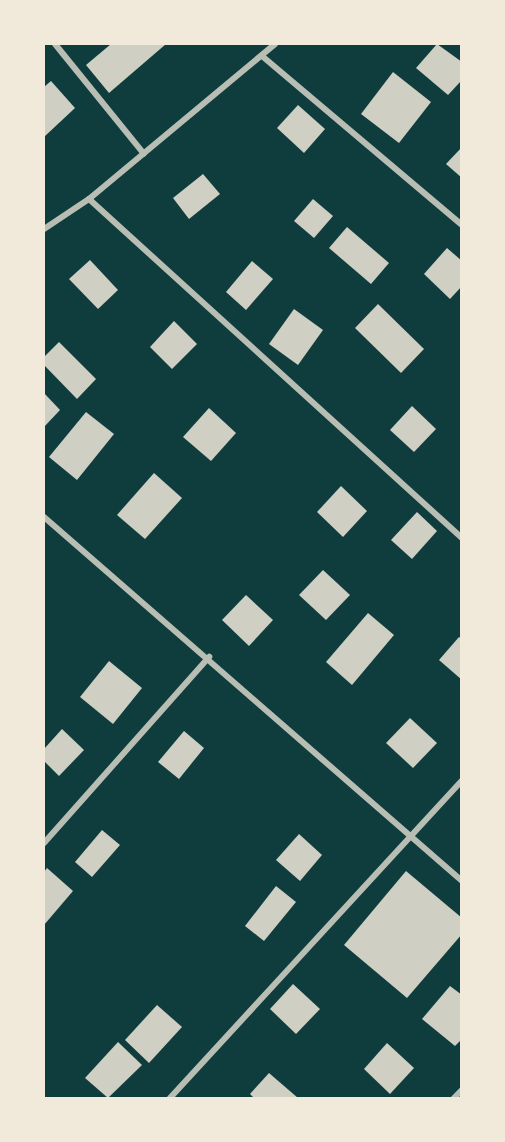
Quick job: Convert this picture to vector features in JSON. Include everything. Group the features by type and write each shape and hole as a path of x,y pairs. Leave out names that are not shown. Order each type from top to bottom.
{"street":[{"path":"55,44 144,154"},
{"path":"44,229 89,199 275,44"},
{"path":"262,56 462,225"},
{"path":"89,199 462,538"},
{"path":"44,517 209,657 462,881"},
{"path":"44,843 209,657"},
{"path":"170,1098 462,781"},
{"path":"454,1098 462,1090"}],"building":[{"path":"111,44 166,44 109,93 86,65"},
{"path":"437,44 462,62 462,80 448,95 416,68"},
{"path":"393,72 431,102 399,143 361,114"},
{"path":"51,81 75,108 44,137 44,87"},
{"path":"298,105 325,129 304,153 277,128"},
{"path":"462,147 462,178 446,164"},
{"path":"203,174 220,194 189,219 173,198"},
{"path":"313,199 333,216 314,238 294,221"},
{"path":"347,227 389,263 371,284 329,248"},
{"path":"447,248 462,261 462,286 450,299 424,274"},
{"path":"90,260 118,290 98,309 69,279"},
{"path":"252,261 273,279 246,310 226,292"},
{"path":"378,304 424,349 401,373 355,328"},
{"path":"294,309 323,330 298,365 269,344"},
{"path":"174,321 197,344 172,369 150,347"},
{"path":"59,342 96,379 77,399 44,365 44,357"},
{"path":"44,393 60,410 44,427"},
{"path":"412,406 436,429 414,452 390,430"},
{"path":"209,408 236,433 211,461 183,437"},
{"path":"86,412 114,434 77,480 49,457"},
{"path":"154,473 182,498 145,539 117,515"},
{"path":"341,486 367,511 343,537 317,512"},
{"path":"417,512 437,531 412,559 391,540"},
{"path":"323,570 350,595 326,620 299,595"},
{"path":"246,595 273,620 249,646 222,620"},
{"path":"368,613 394,635 352,685 326,662"},
{"path":"459,637 462,639 462,680 439,660"},
{"path":"109,661 142,688 113,724 80,697"},
{"path":"410,718 437,743 413,768 386,743"},
{"path":"62,729 84,750 59,776 44,761 44,749"},
{"path":"184,731 204,748 179,779 158,762"},
{"path":"102,830 120,845 92,877 75,862"},
{"path":"299,834 322,855 300,881 276,860"},
{"path":"47,868 73,891 44,925 44,872"},
{"path":"406,871 462,918 462,934 407,998 344,945"},
{"path":"276,886 296,902 264,941 245,926"},
{"path":"293,984 320,1009 296,1034 270,1009"},
{"path":"450,986 462,995 462,1039 455,1046 422,1019"},
{"path":"157,1005 182,1027 149,1063 125,1040"},
{"path":"118,1042 142,1065 108,1098 85,1078"},
{"path":"387,1043 414,1068 390,1094 364,1069"},
{"path":"269,1073 298,1098 254,1098 250,1094"}]}
